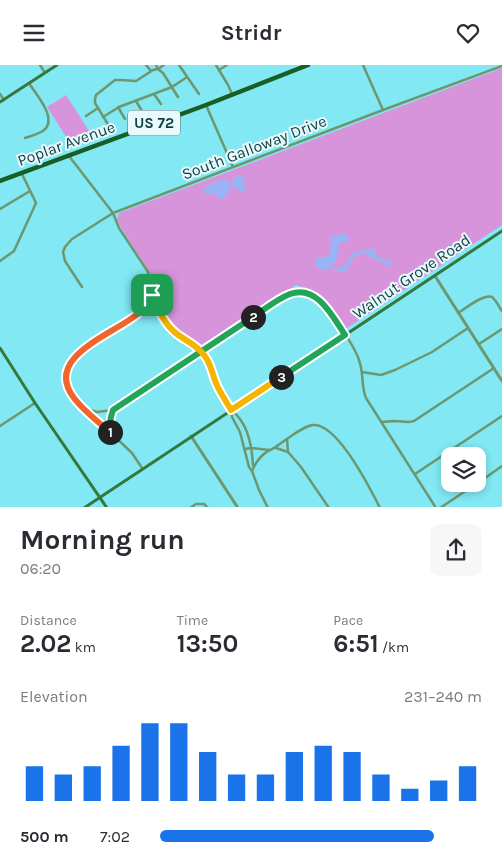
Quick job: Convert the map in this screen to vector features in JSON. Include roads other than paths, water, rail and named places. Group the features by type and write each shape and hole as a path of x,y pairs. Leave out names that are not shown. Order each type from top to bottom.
{"main road":[{"path":"2,101 57,65"},
{"name":"Poplar Avenue","path":"0,181 308,65"},
{"name":"Walnut Grove Road","path":"84,507 502,231"},
{"path":"0,348 35,403 107,507"}],"street":[{"path":"40,65 45,73"},
{"path":"146,65 150,71"},
{"path":"109,126 98,108 95,97 115,80 135,81 157,67 164,65"},
{"path":"179,65 199,94"},
{"path":"216,65 232,94"},
{"path":"219,70 227,65"},
{"path":"363,65 383,110"},
{"name":"South Galloway Drive","path":"82,287 66,261 63,252 65,247 72,239 112,213 502,66"},
{"path":"157,67 178,97"},
{"path":"103,117 118,107 172,87 187,77"},
{"path":"25,138 44,130 50,119 29,83"},
{"path":"0,94 2,101"},
{"path":"154,94 161,104"},
{"path":"136,101 142,111"},
{"path":"206,105 233,167"},
{"path":"118,107 125,119"},
{"path":"86,116 98,108"},
{"path":"69,155 112,213 119,228 148,272 152,295 159,312 176,333 196,346 209,362 216,383 231,410 232,417 240,433 249,467 268,507"},
{"path":"0,261 14,251 36,203 22,173"},
{"path":"0,209 30,191"},
{"path":"435,276 494,368 500,374 502,381"},
{"path":"83,408 96,412 113,410 282,298 291,293 314,295 330,313 358,357 365,396 436,507"},
{"path":"142,468 132,453 73,397 66,384 66,373 71,361 79,352 141,311 152,295"},
{"path":"458,313 483,297 488,296 493,299 502,311"},
{"path":"141,311 159,312"},
{"path":"362,373 381,375 395,370 434,350 468,328"},
{"path":"479,344 502,329"},
{"path":"381,422 414,421 494,368"},
{"path":"0,426 35,403"},
{"path":"112,434 110,421 113,410"},
{"path":"231,410 237,414 249,438 254,464 252,471"},
{"path":"415,474 502,416"},
{"path":"252,471 255,464 269,450 305,428 313,425 322,427 344,447 380,507"},
{"path":"191,436 238,507"},
{"path":"287,439 288,452"},
{"path":"274,448 288,452 329,507"},
{"path":"245,449 269,450"},
{"path":"486,477 502,466"},
{"path":"440,507 463,492"},
{"path":"190,507 196,504 204,504 208,507"}],"water":[{"path":"240,176 245,178 244,185 246,189 244,192 232,186 234,177"},
{"path":"225,179 230,189 223,199 214,193 208,195 203,191 210,185"},
{"path":"343,233 350,240 338,246 336,260 328,270 320,269 315,265 315,259 317,257 329,256 330,237"},
{"path":"370,248 375,251 376,256 390,261 392,265 389,267 383,261 378,261 375,258 373,260 367,253 355,256 347,271 340,272 332,269 333,267 337,269 344,265 356,251 359,252"}]}
